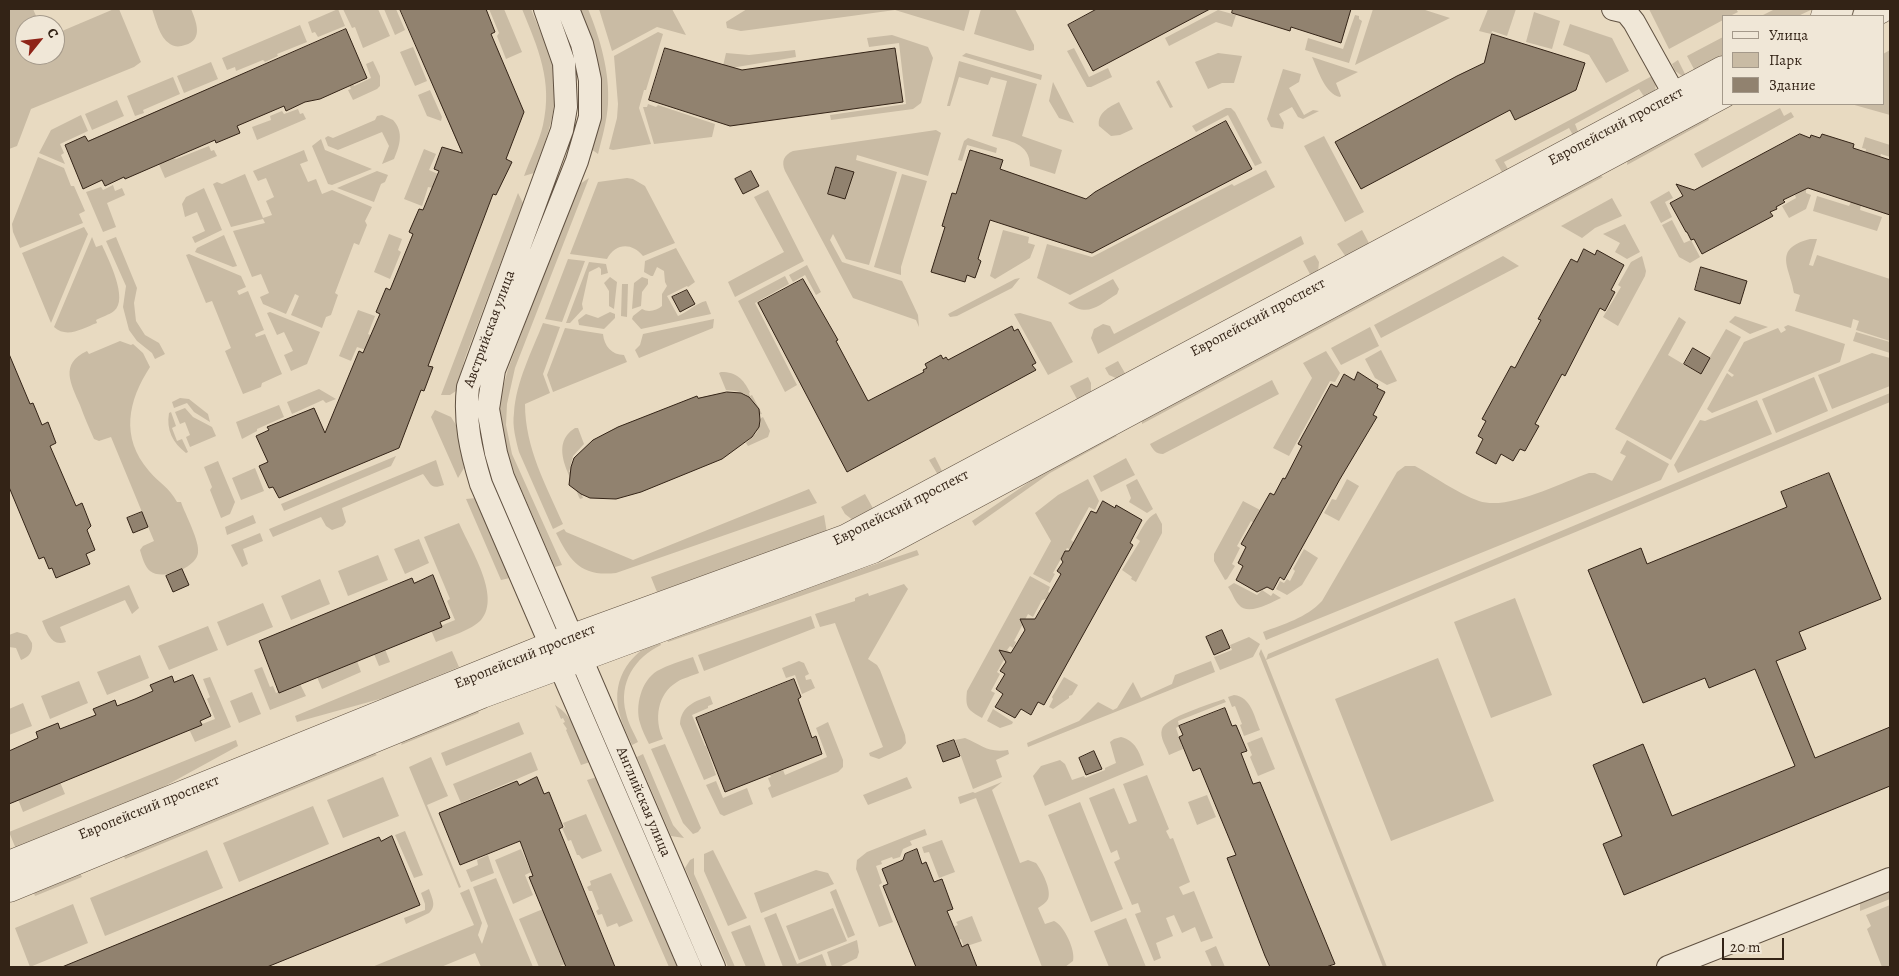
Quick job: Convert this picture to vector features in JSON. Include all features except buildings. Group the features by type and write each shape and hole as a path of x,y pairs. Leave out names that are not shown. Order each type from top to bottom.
{"street":[{"name":"Австрийская улица","path":"544,9 564,63 566,107 562,130 476,362 468,387 466,409 473,458 481,484 566,651"},
{"name":"Австрийская улица","path":"566,651 503,477 496,453 488,409 494,370 577,161 590,117 590,80 582,44 568,9"},
{"path":"1613,9 1626,12 1634,22 1680,105"},
{"path":"1827,15 1839,9"},
{"path":"1869,15 1881,9"},
{"name":"Европейский проспект","path":"9,865 566,651 873,549 1680,105 1722,71"},
{"name":"Европейский проспект","path":"1680,105 1722,94"},
{"name":"Европейский проспект","path":"9,888 482,694 566,651"},
{"name":"Английская улица","path":"566,651 690,967"},
{"name":"Английская улица","path":"566,651 714,967"},
{"path":"1668,967 1890,879"}],"green space":[{"path":"9,9 33,9 36,15 15,15 15,65 65,65 65,30 114,9 119,9 141,62 134,67 31,109 17,146 9,149"},
{"path":"152,9 191,9 197,30 195,39 191,43 181,46 170,44 163,37"},
{"path":"338,9 345,26 318,37 315,32 312,33 308,22"},
{"path":"343,9 378,9 390,36 363,48 355,27 352,28"},
{"path":"384,9 396,9 405,30 395,35"},
{"path":"489,9 504,9 522,52 506,59 497,36 499,33"},
{"path":"522,9 531,9 545,43 555,77 554,105 548,133 534,173 524,176 543,125 546,94 542,65"},
{"path":"580,9 588,9 600,43 606,68 607,110 598,154 591,149"},
{"path":"599,9 672,9 686,35 657,27 612,51"},
{"path":"747,9 970,9 964,31 895,10 741,31 727,28 726,22"},
{"path":"981,9 1015,9 1034,45 1034,50 1030,51 974,34"},
{"path":"1373,9 1422,9 1450,18 1355,65"},
{"path":"1488,9 1516,9 1507,36 1492,31 1491,34 1479,31"},
{"path":"1649,9 1736,9 1738,12 1732,15 1722,15 1722,21 1669,49"},
{"path":"1775,9 1813,9 1800,15 1763,15"},
{"path":"1218,10 1236,15 1232,27 1216,22 1169,46 1165,38"},
{"path":"1534,12 1560,21 1552,49 1526,42"},
{"path":"1355,15 1359,16 1359,19 1362,21 1349,63 1305,50 1308,38 1343,49"},
{"path":"1570,24 1612,38 1629,71 1606,83 1589,55 1563,45"},
{"path":"300,25 307,42 277,54 278,56 265,62 263,60 236,71 235,67 227,70 222,58"},
{"path":"658,32 663,34 639,108 651,144 609,149 617,118 618,104 614,56"},
{"path":"892,35 928,47 933,58 921,103 913,109 831,120 830,115 906,104 899,43 869,47 867,38"},
{"path":"1722,38 1722,57 1695,71 1687,56"},
{"path":"413,47 427,81 415,86 400,52"},
{"path":"1074,48 1089,77 1108,68 1112,77 1087,87 1067,51"},
{"path":"795,50 796,57 731,68 723,66 726,53 749,55"},
{"path":"1890,50 1890,115 1855,105 1884,105 1884,53"},
{"path":"966,53 1042,75 1041,80 962,56"},
{"path":"1218,53 1242,56 1234,83 1222,83 1208,89 1195,62"},
{"path":"1312,57 1358,72 1336,83 1340,97 1335,95 1326,86"},
{"path":"1678,60 1686,76 1684,77 1675,71 1672,64"},
{"path":"373,61 380,76 380,86 353,100 348,90 351,89 348,83 352,82 354,86 371,78 366,64"},
{"path":"959,61 1037,84 1022,136 1062,150 1055,174 1030,166 1026,152 1017,144 992,136 1007,81 991,77 988,85 959,77 950,106 947,106"},
{"path":"211,62 218,79 184,93 177,76"},
{"path":"1283,69 1301,74 1299,82 1289,88 1304,115 1313,110 1319,111 1303,119 1298,117 1292,107 1279,114 1284,123 1283,129 1271,127 1267,119"},
{"path":"1652,76 1656,81 1655,93 1645,98 1639,89 1575,124 1579,134 1574,137 1569,128 1504,162 1509,171 1503,174 1495,160"},
{"path":"173,77 180,94 143,110 144,113 135,116 127,96"},
{"path":"1159,80 1173,107 1170,108 1156,82"},
{"path":"1053,82 1074,123 1059,118 1049,101"},
{"path":"430,90 442,117 441,121 427,116 418,95"},
{"path":"117,100 124,116 92,130 85,114"},
{"path":"1119,102 1133,129 1120,135 1111,136 1099,126 1099,121 1104,111"},
{"path":"648,104 656,107 658,105 715,124 712,137 654,144 643,107 647,107"},
{"path":"1226,108 1231,108 1235,112 1262,163 1255,166 1228,115 1196,132 1192,126"},
{"path":"1780,108 1784,116 1791,112 1794,117 1702,168 1694,154"},
{"path":"298,109 300,114 303,113 306,119 257,140 252,127 271,120 270,116 282,111 284,114"},
{"path":"81,115 88,131 60,144 64,153 61,155 65,164 39,153 51,130"},
{"path":"382,115 393,120 399,129 400,139 394,159 382,164 389,146 382,132 338,150 328,146 325,138 328,136 333,138 375,120 377,116"},
{"path":"1707,115 1709,120 1627,165 1628,157"},
{"path":"936,130 941,133 928,176 857,155 856,160 897,172 869,265 846,259 833,234 830,240 842,262 902,281 918,315 919,327 916,320 853,298 785,171 783,161 787,154 793,151"},
{"path":"1324,136 1364,212 1345,222 1304,146"},
{"path":"1865,137 1890,145 1890,157 1881,154 1879,159 1865,155 1866,149 1862,148"},
{"path":"968,138 997,148 996,153 967,145 962,161 958,160 964,141"},
{"path":"321,139 325,150 372,169 332,185 328,184 312,146"},
{"path":"209,146 211,151 214,150 217,156 165,178 158,162 171,157 176,159"},
{"path":"424,149 436,154 429,170 438,174 433,188 428,187 422,206 404,199"},
{"path":"304,150 308,161 300,164 308,182 316,179 322,194 332,190 372,207 365,221 367,225 359,245 354,243 335,293 338,295 331,315 326,317 322,328 291,315 299,296 295,294 286,314 263,304 260,297 269,293 261,274 252,277 233,231 265,223 263,219 231,227 213,184 217,182 222,184 245,174 263,218 272,215 266,201 274,197 266,178 258,181 253,171"},
{"path":"38,157 64,168 71,186 74,186 85,211 79,214 83,223 20,248 13,232 12,224"},
{"path":"1266,170 1275,187 1070,295 1037,278 1047,244 1092,257 1232,184 1234,186"},
{"path":"377,171 388,175 385,182 381,184 374,202 337,188"},
{"path":"902,174 927,181 901,267 901,275 874,267"},
{"path":"1599,175 1603,177 1142,424 1142,417"},
{"path":"589,178 515,368 507,404 506,425 512,454 562,565 555,567 507,456 501,426 501,395 508,369 577,186"},
{"path":"627,178 633,179 645,186 675,243 643,256 634,248 624,246 614,250 607,259 570,254 598,182"},
{"path":"113,185 115,191 122,188 125,195 107,203 116,227 103,232 86,192 101,187 103,190"},
{"path":"204,188 222,230 195,243 192,237 205,231 197,212 185,217 182,204 186,197"},
{"path":"1806,189 1806,193 1811,195 1806,209 1789,218 1782,206 1796,198 1795,195"},
{"path":"768,190 804,261 735,297 728,282 784,252 754,197"},
{"path":"1669,191 1673,198 1665,202 1672,217 1661,223 1650,202"},
{"path":"518,193 523,203 465,358 456,391 450,395 441,395"},
{"path":"1817,196 1849,206 1851,202 1861,205 1860,210 1882,217 1877,231 1813,211"},
{"path":"1612,198 1622,216 1595,228 1582,238 1561,226"},
{"path":"1672,220 1684,243 1691,240 1700,257 1690,263 1679,257 1662,225"},
{"path":"1625,224 1640,252 1627,259 1615,252 1620,243 1603,234"},
{"path":"84,227 88,234 51,323 22,253"},
{"path":"1003,230 1029,237 1028,243 1035,245 1030,258 995,279 990,276"},
{"path":"1362,230 1370,245 1346,257 1337,244"},
{"path":"389,234 402,239 398,250 401,252 390,279 374,272"},
{"path":"224,235 237,266 233,267 195,252 197,248"},
{"path":"1301,236 1304,244 1098,354 1091,338 1094,329 1103,324 1110,326 1114,334"},
{"path":"92,237 96,247 102,245 116,279 119,298 118,305 114,311 96,320 97,323 75,331 64,332 54,327"},
{"path":"116,237 137,288 134,303 136,321 145,335 159,343 165,354 155,359 152,353 137,341 129,330 123,307 126,286 106,241"},
{"path":"1817,239 1809,265 1813,266 1817,255 1890,279 1890,341 1856,330 1859,321 1853,319 1851,328 1795,311 1800,295 1794,293 1787,268 1787,254 1798,243"},
{"path":"676,248 695,282 667,296 678,316 706,301 711,314 641,329 632,319 633,316 642,309 647,311 658,309 662,306 662,294 667,286 664,271 657,267 653,276 644,272 645,261"},
{"path":"189,254 241,276 246,287 237,291 239,295 248,291 264,330 255,334 256,337 265,334 282,374 262,383 261,387 243,394 225,351 231,348 212,301 206,303 186,255"},
{"path":"1315,255 1319,262 1318,272 1311,276 1303,261"},
{"path":"1503,256 1519,266 1381,338 1374,325"},
{"path":"1642,256 1646,271 1645,276 1618,326 1603,317 1621,287 1618,285 1631,262"},
{"path":"568,259 585,261 562,322 545,319"},
{"path":"589,262 606,264 608,273 601,275 599,267 589,272 582,304 583,309 570,323 566,323"},
{"path":"807,265 821,292 816,295 805,275 793,282 789,275"},
{"path":"785,276 789,284 755,303 797,385 785,392 738,301"},
{"path":"610,277 617,282 614,309 609,306 609,291 604,283"},
{"path":"642,277 648,279 648,284 642,292 641,306 632,309 634,283"},
{"path":"1020,278 1012,288 957,316 950,317 948,314 1015,279"},
{"path":"1113,279 1119,289 1117,294 1099,306 1088,310 1068,303"},
{"path":"622,284 628,284 627,317 621,316"},
{"path":"358,310 375,316 368,334 372,336 366,350 357,347 351,361 339,356"},
{"path":"270,312 320,332 307,364 291,371 284,355 293,351 284,332 277,335 267,313"},
{"path":"610,312 615,314 615,318 604,329 579,325 578,320 586,314 598,318"},
{"path":"1020,313 1051,322 1073,362 1048,375 1014,314"},
{"path":"1735,316 1768,327 1750,334 1729,322"},
{"path":"1679,317 1686,322 1668,355 1700,374 1726,329 1741,337 1671,460 1615,429"},
{"path":"714,319 713,328 639,358 635,350 640,345 643,334"},
{"path":"543,323 560,327 543,374 550,393 525,404 526,420 533,451 563,524 553,529 519,452 514,423 515,401 521,378"},
{"path":"1788,325 1845,344 1840,362 1712,413 1707,409 1727,373 1732,377 1734,375 1728,371 1744,342 1778,328 1781,333 1786,330 1784,327"},
{"path":"1370,327 1379,346 1341,365 1331,348"},
{"path":"565,328 603,334 609,349 612,352 624,355 627,362 553,392 547,375"},
{"path":"1856,332 1890,342 1890,353 1853,341"},
{"path":"120,341 133,344 143,353 150,367 136,393 132,406 130,419 134,445 149,471 168,489 177,502 181,502 197,542 198,553 191,564 170,574 155,574 145,564 140,550 143,546 154,541 111,437 99,441 94,439 71,382 70,368 78,356 87,351 89,354"},
{"path":"1381,350 1397,381 1387,385 1375,378 1365,359"},
{"path":"1326,351 1340,373 1335,382 1330,381 1289,456 1273,448 1312,378 1303,363"},
{"path":"1872,353 1890,358 1890,386 1832,409 1818,375"},
{"path":"1118,361 1126,375 1118,379 1109,375 1105,368"},
{"path":"719,373 731,373 745,383 750,396 752,395 762,414 758,415 750,399 744,394 726,390"},
{"path":"1088,377 1091,383 1091,394 1078,401 1070,386"},
{"path":"1814,377 1828,411 1776,433 1762,399"},
{"path":"1272,380 1279,394 1163,454 1154,450 1151,446 1150,444"},
{"path":"319,389 336,399 326,403 323,400 292,414 287,402"},
{"path":"1890,393 1890,402 1266,660 1268,654"},
{"path":"180,398 189,399 208,414 210,422 194,412 187,403 174,408 172,402"},
{"path":"1757,400 1772,434 1678,473 1674,465 1700,420 1705,421"},
{"path":"279,405 284,417 257,429 257,431 242,439 236,422"},
{"path":"185,408 193,417 212,427 216,436 190,447 186,437 190,435 185,422 180,424 175,412"},
{"path":"435,410 451,417 456,425 464,468 458,478 431,417"},
{"path":"171,412 176,426 172,428 177,441 182,439 188,452 186,453 177,445 172,436 168,419"},
{"path":"763,417 770,431 768,437 748,446 746,443 757,432"},
{"path":"575,428 578,428 584,444 573,456 569,472 572,471 583,498 580,499 567,471 562,452 563,443 567,435"},
{"path":"1112,433 1117,436 1050,473 975,526 972,521 1041,474"},
{"path":"1627,440 1669,464 1661,480 1266,640 1263,632 1302,616 1322,601 1397,472 1405,466 1415,466 1479,501 1491,503 1504,502 1534,494 1589,473 1595,473 1612,481 1626,456 1620,453"},
{"path":"396,456 391,466 284,511 281,504"},
{"path":"935,457 943,473 938,475 929,460"},
{"path":"1126,458 1135,475 1101,492 1093,476"},
{"path":"436,460 444,485 433,486 423,474 342,508 346,522 343,526 332,530 326,526 321,517 273,537 269,529"},
{"path":"218,461 235,502 230,514 221,518 210,490 212,487 204,467"},
{"path":"255,468 264,491 241,500 232,478"},
{"path":"1088,479 1099,501 1095,510 1089,507 1071,540 1075,543 1071,550 1067,548 1053,573 1055,574 1050,583 1033,574 1051,541 1035,513 1058,495"},
{"path":"1137,479 1153,509 1147,513 1129,502 1131,498 1126,485"},
{"path":"1347,479 1359,486 1339,521 1324,513 1332,499 1336,500"},
{"path":"809,489 817,503 616,573 604,574 594,572 578,565 566,552 556,533 564,529 566,532 633,560"},
{"path":"865,494 874,510 854,521 845,514 841,507"},
{"path":"476,498 510,578 501,580 466,499"},
{"path":"1243,501 1262,511 1255,524 1251,521 1237,546 1240,548 1232,564 1235,566 1225,580 1214,561 1214,554"},
{"path":"1156,513 1162,524 1162,533 1136,582 1122,570 1140,541 1136,538 1147,521"},
{"path":"253,515 256,523 227,535 225,527"},
{"path":"824,515 827,533 657,592 651,577"},
{"path":"459,523 482,572 488,598 486,610 477,624 436,642 431,630 455,620 447,601 450,599 424,537"},
{"path":"260,533 263,541 243,549 248,564 242,567 231,545"},
{"path":"419,539 429,563 405,574 394,549"},
{"path":"1304,549 1318,558 1302,585 1287,595 1276,589 1280,581 1284,583 1287,579 1290,581 1295,571 1293,569"},
{"path":"917,550 919,555 668,642 666,636"},
{"path":"378,555 388,580 348,596 338,571"},
{"path":"1030,576 1050,587 1048,592 1050,593 1047,599 1042,600 1033,617 1028,614 1014,641 1016,642 1013,648 1010,646 1007,650 1009,651 997,672 1000,674 991,691 995,693 982,718 968,708 967,691"},
{"path":"320,579 330,604 291,620 281,596"},
{"path":"1234,583 1257,595 1262,590 1271,596 1273,593 1281,598 1259,608 1243,608 1237,603 1228,587"},
{"path":"904,584 908,589 868,659 877,665 880,670 905,735 906,743 901,749 879,759 870,756 869,753 883,747 835,623 820,627 815,614 855,601 855,598 868,593 869,596"},
{"path":"129,585 139,608 132,614 125,600 60,627 66,642 57,642 50,638 42,621"},
{"path":"1515,598 1552,695 1491,718 1454,622"},
{"path":"263,603 273,627 227,646 217,622"},
{"path":"811,616 815,628 704,671 698,655"},
{"path":"208,626 218,650 169,670 158,646"},
{"path":"17,632 27,635 32,643 30,654 21,660 16,648 9,647 9,635"},
{"path":"1249,637 1260,644 1253,657 1220,670 1214,657 1232,650 1230,645"},
{"path":"659,639 661,645 643,656 636,664 624,691 626,713 638,742 632,745 622,722 618,706 619,682 624,671 638,653"},
{"path":"385,649 390,662 379,666 374,654"},
{"path":"1261,649 1387,967 1383,967 1259,654"},
{"path":"452,651 459,667 387,697 297,722 295,716"},
{"path":"140,655 149,678 107,695 97,672"},
{"path":"693,657 699,673 677,682 665,693 661,700 658,716 663,739 649,744 640,723 638,709 643,687 651,675 657,671"},
{"path":"1438,658 1494,801 1391,841 1335,699"},
{"path":"357,661 361,672 322,689 317,677"},
{"path":"799,661 804,663 809,674 805,676 806,680 811,679 815,688 802,694 795,675 786,678 782,668"},
{"path":"1211,661 1215,672 1028,747 1027,743 1079,721 1098,702 1113,710 1117,708 1133,682 1141,698 1172,684 1175,675"},
{"path":"262,667 270,687 273,686 276,693 300,684 306,696 270,710 254,670"},
{"path":"210,677 231,727 195,742 189,729 215,719 207,699 210,697 203,679"},
{"path":"1064,677 1078,685 1069,698 1053,709 1049,707 1053,699 1052,697"},
{"path":"79,681 88,703 50,719 41,696"},
{"path":"252,692 261,714 239,723 230,701"},
{"path":"1234,695 1248,703 1260,730 1244,736 1240,725 1242,724 1235,706 1232,707 1228,697"},
{"path":"710,696 713,704 692,715 716,775 704,780 680,724 683,713 690,705"},
{"path":"1224,699 1226,702 1178,721 1179,726 1176,728 1183,749 1169,755 1161,732 1165,724 1180,716"},
{"path":"23,703 32,726 9,735 9,709"},
{"path":"555,705 568,716 590,762 581,765 563,723 565,722 563,718 561,719"},
{"path":"477,708 479,713 401,745 404,738"},
{"path":"993,709 1013,722 1012,724 1000,728 987,721"},
{"path":"519,722 524,734 446,766 441,753"},
{"path":"828,722 843,760 843,767 838,772 772,798 768,788 771,786 768,778 771,777 770,775 783,770 785,775 827,757 816,728"},
{"path":"1121,737 1134,744 1144,765 1045,806 1033,776 1041,766 1060,760 1065,764 1072,780 1084,776 1085,778 1105,770 1105,768 1116,763 1110,742"},
{"path":"1262,737 1275,769 1258,776 1250,757 1252,755 1247,743"},
{"path":"965,738 985,748 1001,751 1008,750 1009,754 996,760 1002,777 973,789 955,740"},
{"path":"236,740 238,746 156,791 16,849 9,832"},
{"path":"665,744 701,828 693,834 683,823 651,749"},
{"path":"371,751 377,755 125,859 123,853"},
{"path":"531,752 538,770 461,803 453,784"},
{"path":"643,754 673,825 684,838 671,836 637,757"},
{"path":"431,757 448,796 427,805 461,887 459,888 409,767"},
{"path":"1147,775 1169,829 1166,831 1170,839 1173,838 1190,882 1179,887 1183,895 1194,891 1213,938 1201,942 1195,927 1182,933 1174,915 1166,918 1173,936 1156,943 1161,958 1154,961 1135,914 1141,912 1138,903 1132,905 1114,862 1120,859 1117,850 1111,853 1089,798 1114,788 1129,824 1137,821 1123,784"},
{"path":"383,777 399,816 343,838 327,800"},
{"path":"597,777 679,967 669,967 587,780"},
{"path":"907,777 912,788 868,805 863,795"},
{"path":"716,781 723,798 747,788 753,804 724,816 720,814 706,785"},
{"path":"60,782 65,794 23,812 18,799"},
{"path":"1002,782 992,790 1020,863 1028,860 1036,863 1048,886 1048,899 1038,908 1045,924 1054,921 1058,923 1071,945 1073,961 1065,967 1042,967 976,798 960,804 958,797 975,793"},
{"path":"1207,795 1216,817 1197,825 1188,802"},
{"path":"1080,802 1123,909 1091,922 1048,815"},
{"path":"313,806 329,844 239,882 223,843"},
{"path":"586,814 602,851 582,859 577,855 571,840 568,841 562,828 565,827 563,823"},
{"path":"925,829 927,835 910,841 912,845 903,849 900,857 893,859 892,857 881,861 882,864 876,866 882,883 879,885 893,922 879,927 856,869 857,860 867,852"},
{"path":"405,831 423,875 414,878 395,835"},
{"path":"942,840 955,872 939,878 929,852 924,853 922,847"},
{"path":"521,849 531,872 525,875 533,895 513,904 495,860"},
{"path":"207,850 223,888 105,936 90,898"},
{"path":"713,850 747,918 728,926 704,871 704,854"},
{"path":"488,855 494,873 471,882 466,870 478,865 477,860"},
{"path":"694,858 694,874 735,967 728,967 685,868 690,860"},
{"path":"816,870 828,873 834,884 761,913 754,893"},
{"path":"79,871 82,877 35,896 33,890"},
{"path":"611,873 633,921 619,927 617,923 607,927 602,914 598,915 596,911 599,909 592,891 589,891 587,887 591,885 590,881"},
{"path":"496,878 533,967 481,967 475,953 441,967 372,967 474,925 460,893 469,889 482,923 478,935 482,944 488,926 473,887"},
{"path":"429,889 433,908 429,913 406,924 404,918 425,910 421,893"},
{"path":"836,889 855,935 848,938 830,892"},
{"path":"1890,891 1890,899 1860,911 1860,903"},
{"path":"73,904 88,943 30,967 15,928"},
{"path":"1890,905 1890,967 1882,967 1867,929 1871,926 1866,915"},
{"path":"833,908 847,941 799,960 786,926"},
{"path":"543,909 565,964 557,967 539,967 519,919"},
{"path":"776,913 797,964 822,954 827,967 783,967 764,918"},
{"path":"972,916 982,941 964,947 961,939 958,940 953,927 958,925 956,922"},
{"path":"1126,918 1146,967 1109,967 1094,931"},
{"path":"750,925 766,967 746,967 731,932"},
{"path":"857,940 859,952 857,958 839,967 832,967 827,952"},
{"path":"1216,946 1225,967 1212,967 1205,951"}]}
